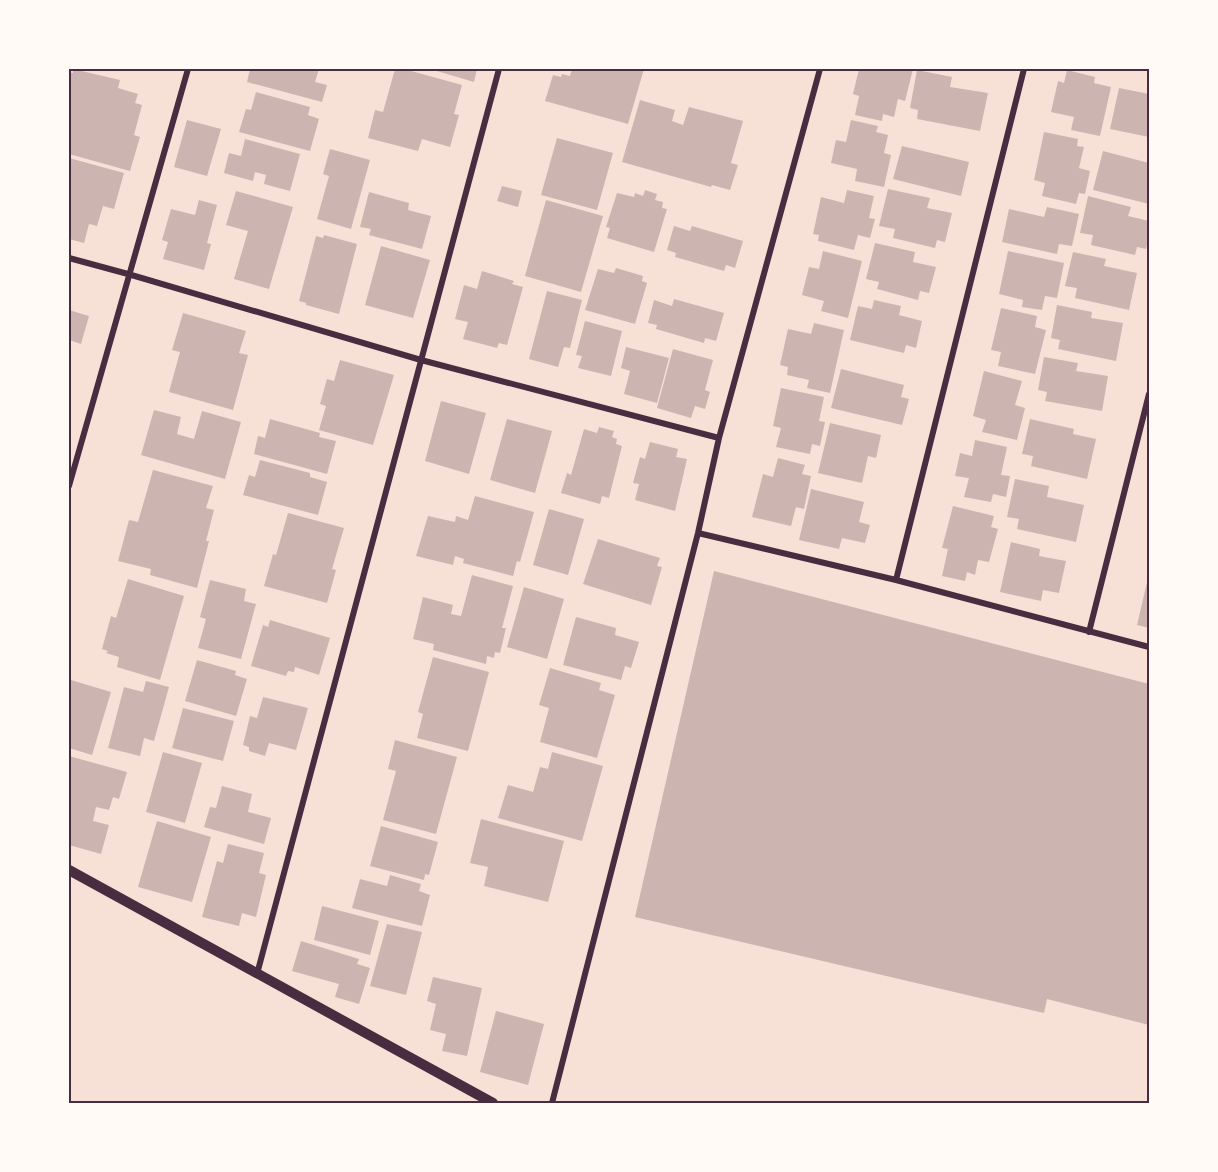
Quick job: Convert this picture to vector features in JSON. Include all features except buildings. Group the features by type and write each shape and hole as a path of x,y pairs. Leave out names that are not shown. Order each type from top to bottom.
{"street":[{"path":"69,486 188,69"},
{"path":"257,974 499,69"},
{"path":"552,1103 698,533 719,438 820,69"},
{"path":"896,580 1024,69"},
{"path":"69,258 421,360 719,438"},
{"path":"1089,632 1149,394"},
{"path":"698,533 896,580 1149,647"},
{"path":"69,870 493,1103"}]}
